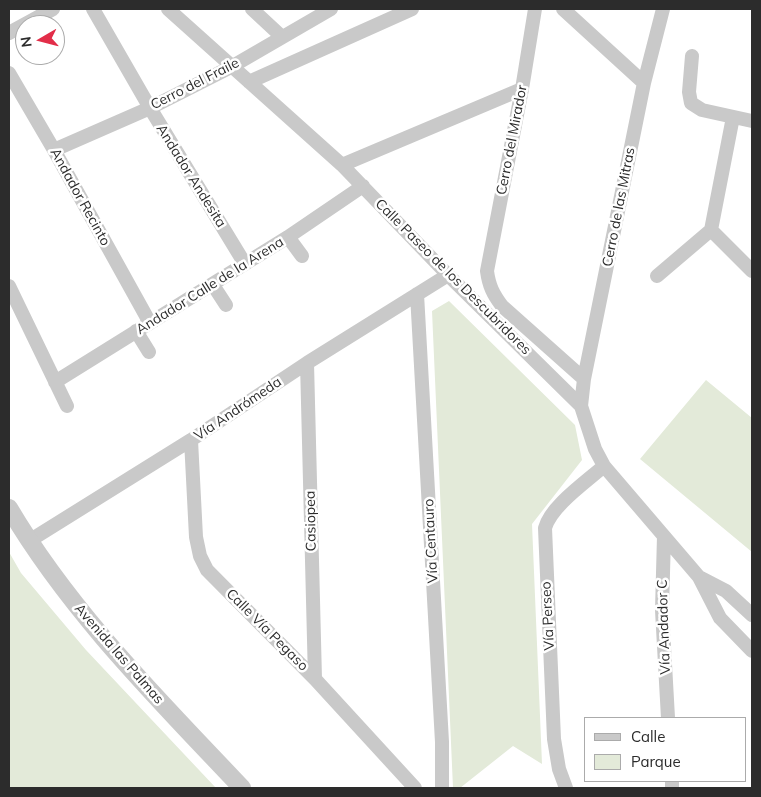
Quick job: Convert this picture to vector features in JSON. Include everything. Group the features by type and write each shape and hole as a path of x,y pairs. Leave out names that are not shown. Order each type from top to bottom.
{"street":[{"path":"9,33 53,9"},
{"name":"Andador Andesita","path":"93,9 150,108 246,264"},
{"name":"Calle Paseo de los Descubridores","path":"168,9 342,165 448,275 581,406 595,449 604,466 699,577 720,618 752,651"},
{"path":"252,9 281,36"},
{"name":"Cerro del Fraile","path":"54,150 150,108 231,67 330,9"},
{"path":"250,82 412,9"},
{"name":"Cerro del Mirador","path":"535,9 522,89 487,271 488,284 502,306 584,379"},
{"path":"563,9 644,83"},
{"name":"Cerro de las Mitras","path":"581,406 584,379 644,83 663,9"},
{"path":"692,56 688,92 690,103 697,108 752,122"},
{"name":"Andador Recinto","path":"9,73 150,323"},
{"path":"342,165 522,89"},
{"path":"657,276 711,230 733,118"},
{"name":"Andador Calle de la Arena","path":"56,382 246,264 363,186"},
{"path":"711,230 752,271"},
{"path":"288,237 302,256"},
{"name":"Vía Andrómeda","path":"28,542 192,440 307,363 448,275"},
{"path":"213,285 226,305"},
{"path":"9,286 67,406"},
{"name":"Vía Centauro","path":"417,294 442,726 442,788"},
{"path":"136,331 149,352"},
{"name":"Casiopea","path":"307,363 315,678"},
{"name":"Calle Vía Pegaso","path":"192,440 196,537 200,556 207,570 315,678 415,788"},
{"name":"Vía Perseo","path":"566,788 559,769 554,739 545,528 553,511 604,466"},
{"name":"Avenida las Palmas","path":"9,508 28,542 67,595 160,701 242,788"},
{"name":"Vía Andador C","path":"664,536 662,610 668,717"},
{"name":"Calle Paseo de los Descubridores","path":"699,577 726,591 752,615"}],"green space":[{"path":"449,301 575,425 582,460 532,524 542,764 513,746 460,788 453,788 432,311"},
{"path":"706,380 752,418 752,552 640,459"},
{"path":"9,552 21,573 86,650 216,788 9,788"}]}
